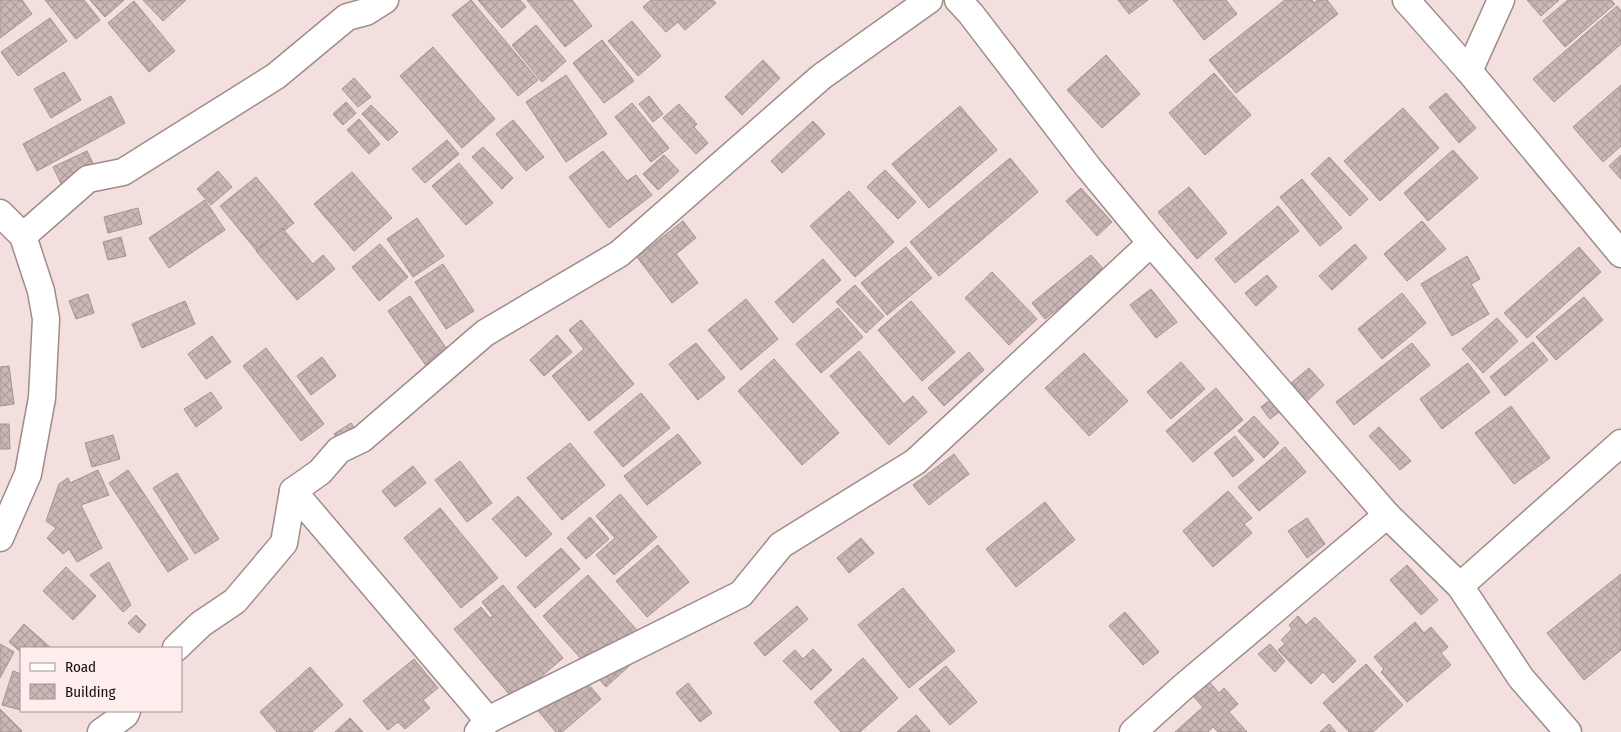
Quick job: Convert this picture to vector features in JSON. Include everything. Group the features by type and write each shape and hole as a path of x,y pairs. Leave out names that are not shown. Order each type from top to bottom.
{"street":[{"path":"23,236 88,178 123,172 276,76 347,17 366,12 385,0"},
{"path":"177,647 201,624 235,601 284,543 294,491 320,472 339,450 362,440 485,333 619,254 821,77 930,0"},
{"path":"1406,0 1469,71 1621,254"},
{"path":"1469,71 1501,0"},
{"path":"971,5 1088,167 1151,243 1387,515 1460,586 1521,678 1568,732"},
{"path":"0,214 23,236 41,291 46,319 42,398 28,474 1,534"},
{"path":"294,491 483,726 741,594 781,545 915,462 1151,243"},
{"path":"1460,586 1621,443"},
{"path":"1133,732 1183,686 1387,515"},
{"path":"100,732 126,712"}],"building":[{"path":"0,0 22,0 32,14 0,38"},
{"path":"45,0 84,0 100,20 76,39"},
{"path":"90,0 124,0 105,17"},
{"path":"143,0 186,0 163,21"},
{"path":"471,0 538,80 518,96 452,15"},
{"path":"478,0 520,0 526,7 502,28"},
{"path":"527,0 572,0 592,26 565,47"},
{"path":"651,0 713,0 716,3 685,30 678,22 666,32 643,7"},
{"path":"1118,0 1148,0 1129,14"},
{"path":"1173,0 1226,0 1237,14 1204,40"},
{"path":"1285,0 1312,0 1314,3 1317,0 1327,0 1338,14 1236,93 1209,60"},
{"path":"1527,0 1559,0 1541,16"},
{"path":"1568,0 1611,0 1615,4 1565,47 1543,21"},
{"path":"134,1 175,51 149,72 108,23"},
{"path":"1617,6 1621,11 1621,44 1554,102 1533,79"},
{"path":"50,18 67,41 18,76 1,52"},
{"path":"632,21 661,56 638,76 608,41"},
{"path":"536,25 566,61 542,82 512,45"},
{"path":"602,40 634,81 604,103 573,63"},
{"path":"433,47 495,119 462,148 400,76"},
{"path":"1106,55 1140,94 1102,128 1067,90"},
{"path":"763,60 780,78 742,115 725,97"},
{"path":"64,72 81,100 51,118 34,89"},
{"path":"1214,73 1251,115 1205,155 1169,113"},
{"path":"566,75 607,134 566,162 526,102"},
{"path":"354,78 371,97 358,107 342,89"},
{"path":"1621,85 1621,146 1603,162 1573,127"},
{"path":"1446,93 1476,128 1459,143 1429,107"},
{"path":"111,96 125,123 37,171 23,144"},
{"path":"649,96 663,114 653,122 639,104"},
{"path":"346,102 356,113 343,125 333,114"},
{"path":"632,103 669,148 651,162 615,117"},
{"path":"679,104 697,124 694,127 708,143 696,154 663,118"},
{"path":"371,105 398,132 388,141 362,114"},
{"path":"960,106 997,150 929,208 892,164"},
{"path":"1403,108 1439,148 1380,201 1344,161"},
{"path":"359,119 380,144 369,154 347,130"},
{"path":"513,120 544,157 526,171 496,134"},
{"path":"813,121 825,134 782,173 771,161"},
{"path":"447,140 459,154 425,183 412,169"},
{"path":"483,147 513,178 502,189 472,157"},
{"path":"1453,150 1478,178 1428,221 1404,193"},
{"path":"87,151 102,182 68,198 53,167"},
{"path":"603,151 627,181 636,175 652,195 609,228 569,177"},
{"path":"664,155 679,171 658,190 643,174"},
{"path":"1621,155 1621,179 1609,166"},
{"path":"1329,157 1368,199 1350,216 1311,174"},
{"path":"1010,158 1038,192 939,276 910,242"},
{"path":"459,163 493,203 466,225 432,186"},
{"path":"885,170 916,202 898,219 867,187"},
{"path":"218,171 232,187 211,205 197,189"},
{"path":"352,172 392,218 354,251 314,204"},
{"path":"256,177 294,223 285,230 283,228 256,250 220,206"},
{"path":"1302,179 1342,228 1320,246 1280,197"},
{"path":"1189,187 1227,233 1197,259 1158,212"},
{"path":"1081,188 1112,222 1097,236 1066,201"},
{"path":"849,191 894,242 855,277 810,226"},
{"path":"205,200 225,230 169,268 149,238"},
{"path":"1278,206 1299,231 1235,283 1215,259"},
{"path":"138,208 142,224 108,233 104,217"},
{"path":"417,218 444,256 413,277 387,239"},
{"path":"683,221 696,238 676,254 698,283 672,303 637,257"},
{"path":"1422,221 1446,249 1407,281 1384,254"},
{"path":"283,229 313,264 323,255 335,269 297,300 256,251"},
{"path":"121,237 126,256 108,260 103,242"},
{"path":"380,244 408,277 379,301 352,267"},
{"path":"1355,244 1367,258 1332,290 1319,276"},
{"path":"906,247 932,278 887,315 861,283"},
{"path":"1579,247 1601,272 1527,338 1504,313"},
{"path":"1091,255 1105,271 1045,319 1032,303"},
{"path":"1467,256 1480,279 1471,284 1489,314 1452,336 1421,284"},
{"path":"823,259 841,280 793,323 775,302"},
{"path":"443,264 474,311 446,329 415,282"},
{"path":"992,272 1037,319 1009,345 965,298"},
{"path":"1267,275 1277,287 1256,306 1245,293"},
{"path":"855,285 884,316 866,333 836,302"},
{"path":"1151,289 1177,322 1156,338 1130,305"},
{"path":"1402,293 1426,323 1382,359 1358,329"},
{"path":"88,294 94,313 76,319 69,301"},
{"path":"410,296 458,365 436,380 388,311"},
{"path":"1584,297 1603,320 1556,360 1536,337"},
{"path":"746,299 778,339 741,370 708,330"},
{"path":"185,301 195,324 142,348 132,324"},
{"path":"911,301 955,352 922,381 878,330"},
{"path":"838,308 863,337 821,373 796,344"},
{"path":"1497,318 1518,341 1483,373 1462,349"},
{"path":"581,320 634,384 589,421 552,376 584,349 569,330"},
{"path":"557,335 572,352 544,376 530,360"},
{"path":"212,336 231,362 206,379 188,354"},
{"path":"1533,342 1548,360 1505,396 1490,377"},
{"path":"696,343 725,378 698,400 669,364"},
{"path":"1412,343 1430,365 1354,425 1336,402"},
{"path":"266,348 324,424 301,441 243,366"},
{"path":"859,351 904,404 913,396 927,412 889,445 830,376"},
{"path":"969,352 984,370 944,406 928,388"},
{"path":"1084,353 1128,401 1089,436 1045,388"},
{"path":"322,357 336,376 311,395 297,376"},
{"path":"774,359 839,433 802,465 738,391"},
{"path":"1181,362 1205,389 1171,419 1147,392"},
{"path":"1468,363 1490,392 1442,429 1420,399"},
{"path":"9,366 14,404 0,406 0,367"},
{"path":"1309,368 1324,385 1306,402 1290,384"},
{"path":"1216,388 1243,420 1193,462 1166,431"},
{"path":"211,392 222,408 196,427 184,409"},
{"path":"641,393 670,428 623,467 594,432"},
{"path":"1274,397 1283,409 1270,419 1261,407"},
{"path":"1511,406 1550,458 1514,484 1475,433"},
{"path":"1254,416 1279,443 1264,458 1238,431"},
{"path":"351,423 365,444 348,455 334,434"},
{"path":"0,424 9,424 10,449 0,449"},
{"path":"1379,427 1411,461 1400,470 1369,436"},
{"path":"678,434 701,463 647,505 624,476"},
{"path":"113,435 120,459 92,467 85,443"},
{"path":"1235,436 1254,460 1233,477 1214,453"},
{"path":"570,443 605,485 562,520 527,478"},
{"path":"1285,447 1306,472 1259,511 1238,487"},
{"path":"954,454 969,474 929,505 913,485"},
{"path":"460,461 492,503 467,522 435,480"},
{"path":"413,466 426,483 395,507 382,491"},
{"path":"98,470 109,495 81,505 102,548 77,562 69,549 63,554 47,538 56,528 46,521 59,484 68,478 70,483"},
{"path":"128,470 188,559 168,572 109,483"},
{"path":"177,473 219,539 195,554 153,488"},
{"path":"1228,491 1252,518 1244,524 1252,533 1213,567 1183,531"},
{"path":"620,494 657,537 614,575 596,555 615,538 596,516"},
{"path":"518,496 552,534 526,557 492,519"},
{"path":"1045,502 1075,540 1016,587 986,549"},
{"path":"440,508 498,578 461,608 404,538"},
{"path":"590,517 609,539 586,559 567,538"},
{"path":"1307,518 1325,544 1307,558 1288,531"},
{"path":"861,538 874,553 849,573 837,558"},
{"path":"658,545 689,582 647,617 616,581"},
{"path":"561,548 580,569 535,608 517,587"},
{"path":"109,562 131,605 123,612 90,575"},
{"path":"1407,565 1438,600 1421,615 1390,580"},
{"path":"66,567 96,596 73,620 43,591"},
{"path":"1621,574 1621,650 1584,680 1547,633"},
{"path":"588,575 651,646 606,687 543,616"},
{"path":"503,585 563,658 514,700 454,629 481,607 490,618 493,616 482,602"},
{"path":"903,588 955,651 909,688 858,625"},
{"path":"797,606 808,619 765,656 754,643"},
{"path":"1125,612 1159,652 1143,665 1109,626"},
{"path":"136,615 146,625 139,633 128,623"},
{"path":"1298,616 1306,625 1315,617 1356,661 1333,683 1323,672 1311,684 1278,650 1285,644 1281,640 1292,629 1289,625"},
{"path":"1415,622 1424,633 1431,627 1448,647 1441,653 1451,665 1407,702 1381,672 1384,669 1374,657"},
{"path":"24,624 50,647 20,647 20,651 9,642"},
{"path":"0,644 14,652 0,678"},
{"path":"1270,644 1285,661 1275,672 1258,654"},
{"path":"813,649 832,670 811,690 783,661 795,650 803,659"},
{"path":"863,658 898,698 860,732 841,732 814,702"},
{"path":"414,659 438,688 423,700 430,708 405,729 398,722 388,730 363,701"},
{"path":"1366,664 1403,705 1373,732 1349,732 1323,703"},
{"path":"946,666 977,702 950,725 919,689"},
{"path":"310,667 343,705 312,732 277,732 260,712"},
{"path":"576,670 601,699 562,732 556,732 534,706"},
{"path":"13,671 20,674 20,710 2,705"},
{"path":"1206,678 1219,693 1224,688 1238,704 1229,712 1247,732 1218,732 1213,727 1208,732 1175,732 1203,707 1190,693"},
{"path":"688,683 712,713 700,722 676,693"},
{"path":"0,709 22,731 21,732 0,732"},
{"path":"916,715 929,732 897,732"},
{"path":"350,718 363,732 335,732"},
{"path":"1329,724 1336,732 1320,732"}]}
